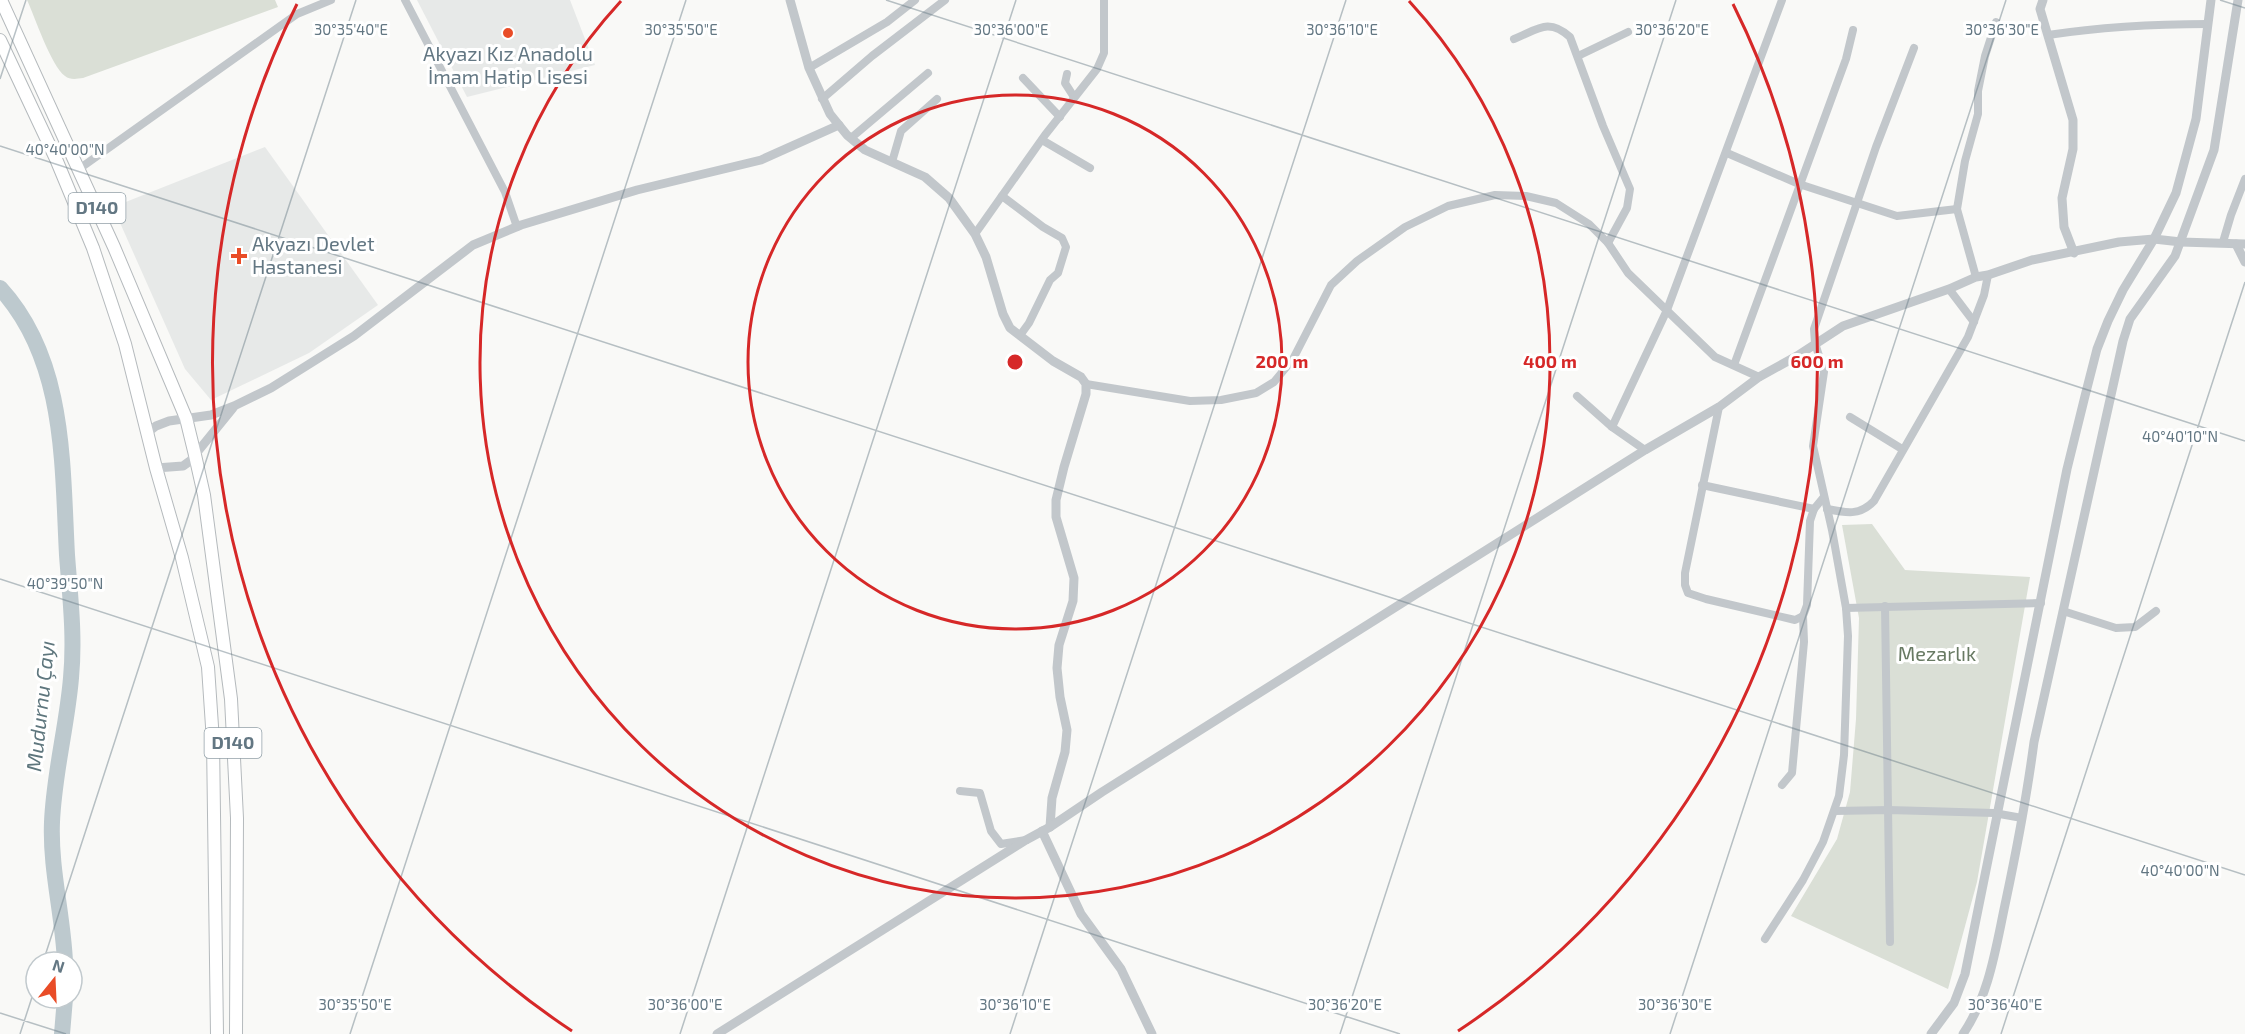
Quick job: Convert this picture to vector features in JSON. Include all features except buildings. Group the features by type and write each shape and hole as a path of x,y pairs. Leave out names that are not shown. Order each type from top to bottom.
{"highway":[{"name":"D140","path":"1,0 114,246 186,418 195,455 204,495 231,699 237,818 236,1034"},
{"name":"D140","path":"0,40 56,159 93,248 125,344 156,468 182,558 208,667 213,741 217,1034"}],"street":[{"path":"79,169 297,14 331,0"},
{"path":"405,0 504,192 517,227"},
{"path":"790,0 809,68 830,114 850,138 865,150 925,177 949,198 975,234 986,257 1003,314 1010,328 1021,334 1053,361 1081,377 1086,384 1086,394 1056,500 1056,517 1074,578 1073,601 1059,645 1057,668 1067,730 1065,752 1046,829 1081,914 1121,969 1152,1034"},
{"path":"809,68 887,22 915,0"},
{"path":"822,99 872,56 945,0"},
{"path":"975,234 1042,140 1097,69 1104,53 1104,0"},
{"path":"1612,427 1667,310 1782,0"},
{"path":"2043,0 2040,9 2073,120 2073,149 2062,198 2064,227 2074,253"},
{"path":"1931,1034 1954,1004 1965,974 2067,469 2097,349 2123,290 2159,239 2176,193 2196,119 2211,0"},
{"path":"1964,1034 1983,1000 1993,960 2022,818 2034,742 2123,341 2130,319 2175,256 2214,150 2238,0"},
{"path":"1976,277 1957,209 1965,161 1978,114 1978,91 1985,56 1996,22"},
{"path":"2048,35 2094,28 2149,24 2208,24"},
{"path":"1514,39 1541,26 1554,26 1570,37 1603,126 1630,189 1627,208 1608,243"},
{"path":"1734,365 1846,59 1853,30"},
{"path":"1578,56 1628,32"},
{"path":"1765,939 1803,880 1823,842 1839,796 1844,755 1848,636 1846,608 1813,446 1824,372 1815,343 1814,328 1856,204 1914,48"},
{"path":"850,138 928,74"},
{"path":"1067,74 1065,82 1074,97"},
{"path":"1023,78 1060,117"},
{"path":"892,162 901,131 937,99"},
{"path":"147,433 156,426 169,421 211,415 271,388 354,336 473,245 517,227 637,190 761,160 839,125"},
{"path":"1042,140 1090,168"},
{"path":"1727,153 1799,184 1897,216 1957,209"},
{"path":"2223,242 2245,179"},
{"path":"1086,384 1190,401 1221,400 1256,393 1274,382 1293,358 1331,285 1357,261 1405,227 1448,206 1495,195 1526,196 1556,203 1589,224 1608,243 1628,273 1715,357 1759,377"},
{"path":"1002,196 1043,227 1062,238 1066,247 1058,273 1050,280 1029,323 1021,334"},
{"path":"717,1034 1645,450 1719,407 1759,377 1843,326 1949,290 1976,277 2032,260 2119,242 2159,239 2241,244 2245,262"},
{"path":"1827,509 1855,513 1866,509 1874,501 1968,337 1984,295 1988,275"},
{"path":"1949,290 1974,322"},
{"path":"1577,396 1612,427 1645,450"},
{"path":"156,468 183,466 195,455 234,406"},
{"path":"1719,407 1685,573 1688,593 1795,620 1803,615"},
{"path":"1850,417 1902,449"},
{"path":"1702,485 1814,509"},
{"path":"1782,785 1792,773 1804,642 1803,615 1807,605 1810,521 1814,509 1823,498"},
{"path":"1846,608 2041,603"},
{"path":"1885,606 1890,942"},
{"path":"2063,611 2116,628 2135,627 2156,611"},
{"path":"960,791 980,793 991,831 1001,843 1026,840"},
{"path":"1834,811 1889,810 1998,814 2022,818"}],"shaded area":[{"name":"Akyazı Kız Anadolu İmam Hatip Lisesi","path":"417,0 570,0 595,65 467,97"},
{"name":"Akyazı Devlet Hastanesi","path":"265,147 378,305 309,353 211,400 185,369 113,207"}],"green space":[{"path":"27,0 275,0 278,7 83,78 73,79 65,76 54,62"},
{"name":"Mezarlık","path":"1872,524 1905,570 2030,577 1977,882 1948,989 1791,916 1837,839 1850,792 1856,719 1859,618 1842,525"}],"waterway":[{"name":"Mudurnu Çayı","path":"0,288 22,316 38,347 49,380 61,449 72,616 72,662 53,804 52,840 64,950"},
{"name":"Mudurnu Çayı","path":"62,1034 64,1010"}],"place":[{"name":"Akyazı Kız Anadolu İmam Hatip Lisesi","path":"508,33"},
{"name":"Akyazı Devlet Hastanesi","path":"239,256"}]}
